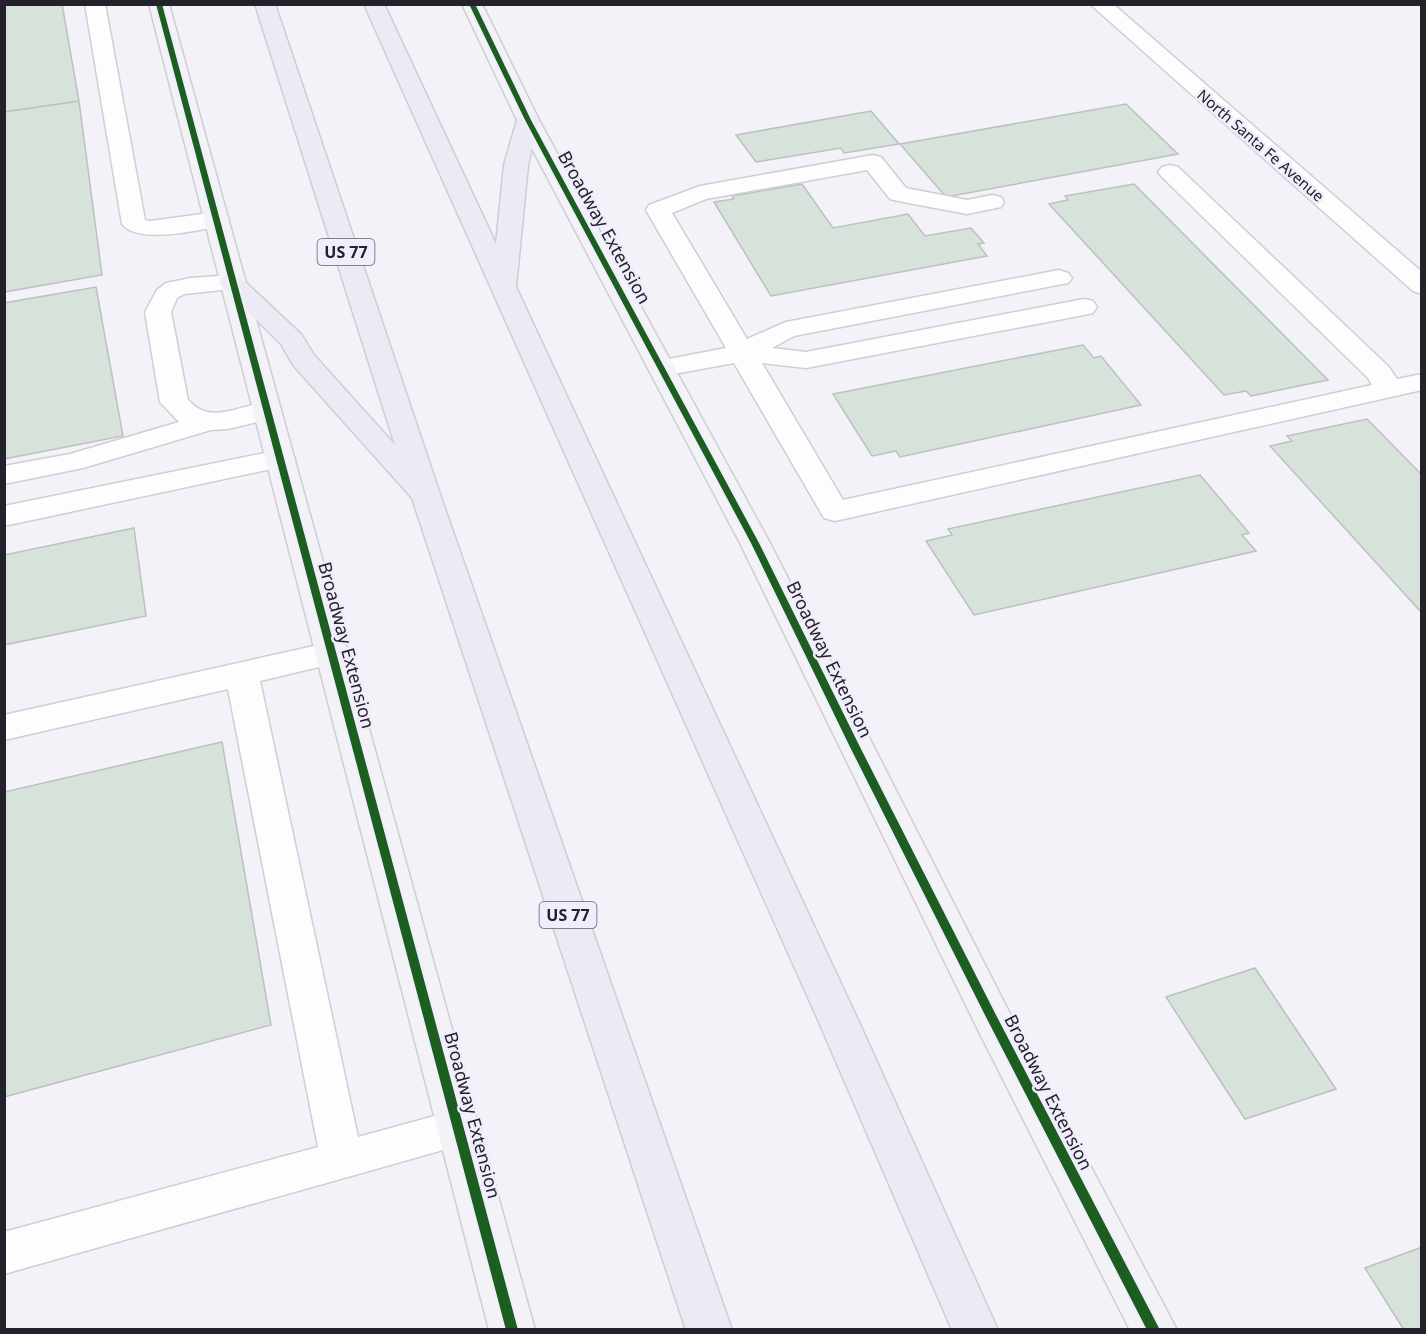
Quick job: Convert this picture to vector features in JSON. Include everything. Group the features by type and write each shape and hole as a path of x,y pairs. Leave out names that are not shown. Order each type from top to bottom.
{"highway":[{"name":"US 77","path":"265,4 427,500 709,1329"},
{"path":"374,4 833,1009 975,1329"},
{"path":"505,287 516,165 528,120"},
{"path":"232,283 292,340 303,359 427,500"}],"main road":[{"name":"Broadway Extension","path":"159,4 512,1329"},
{"name":"Broadway Extension","path":"472,4 528,120 755,543 992,1018 1154,1329"}],"street":[{"path":"95,4 134,224 148,229 217,219"},
{"name":"North Santa Fe Avenue","path":"1100,4 1422,286"},
{"path":"992,202 967,207 898,194 873,162 700,192 658,210 835,511 1422,382"},
{"path":"1170,172 1379,373 1389,389"},
{"path":"663,368 742,353 786,330 1059,278"},
{"path":"205,423 193,421 181,412 174,402 158,312 163,300 171,290 190,286 232,283"},
{"path":"742,353 806,360 1084,307"},
{"path":"4,475 72,462 205,423 267,411"},
{"path":"4,516 280,459"},
{"path":"4,728 332,653"},
{"path":"242,675 342,1161"},
{"path":"4,1253 460,1128"}],"building":[{"path":"62,4 79,101 4,112 4,6"},
{"path":"79,101 102,275 4,292 4,112"},
{"path":"1126,104 1178,154 946,197 900,144"},
{"path":"871,111 899,144 844,153 841,148 756,162 736,135"},
{"path":"802,184 833,228 908,214 925,236 971,228 984,243 978,244 987,256 771,296 714,202 734,199 732,196"},
{"path":"1134,184 1328,380 1251,396 1246,391 1224,395 1049,204 1068,200 1065,196"},
{"path":"96,287 123,436 4,459 4,303"},
{"path":"1083,345 1094,358 1101,356 1141,405 900,457 896,451 872,456 833,394"},
{"path":"1367,419 1422,475 1422,613 1270,446 1292,441 1287,436"},
{"path":"1200,475 1249,533 1242,535 1256,551 974,615 926,541 952,535 948,529"},
{"path":"134,528 146,616 4,645 4,555"},
{"path":"222,742 271,1025 4,1097 4,792"},
{"path":"1255,968 1336,1089 1245,1119 1166,997"},
{"path":"1422,1247 1422,1330 1404,1330 1365,1268"}],"cycle path":[{"path":"159,4 512,1330"},
{"path":"472,4 528,120 755,543 992,1018 1154,1330"}]}
